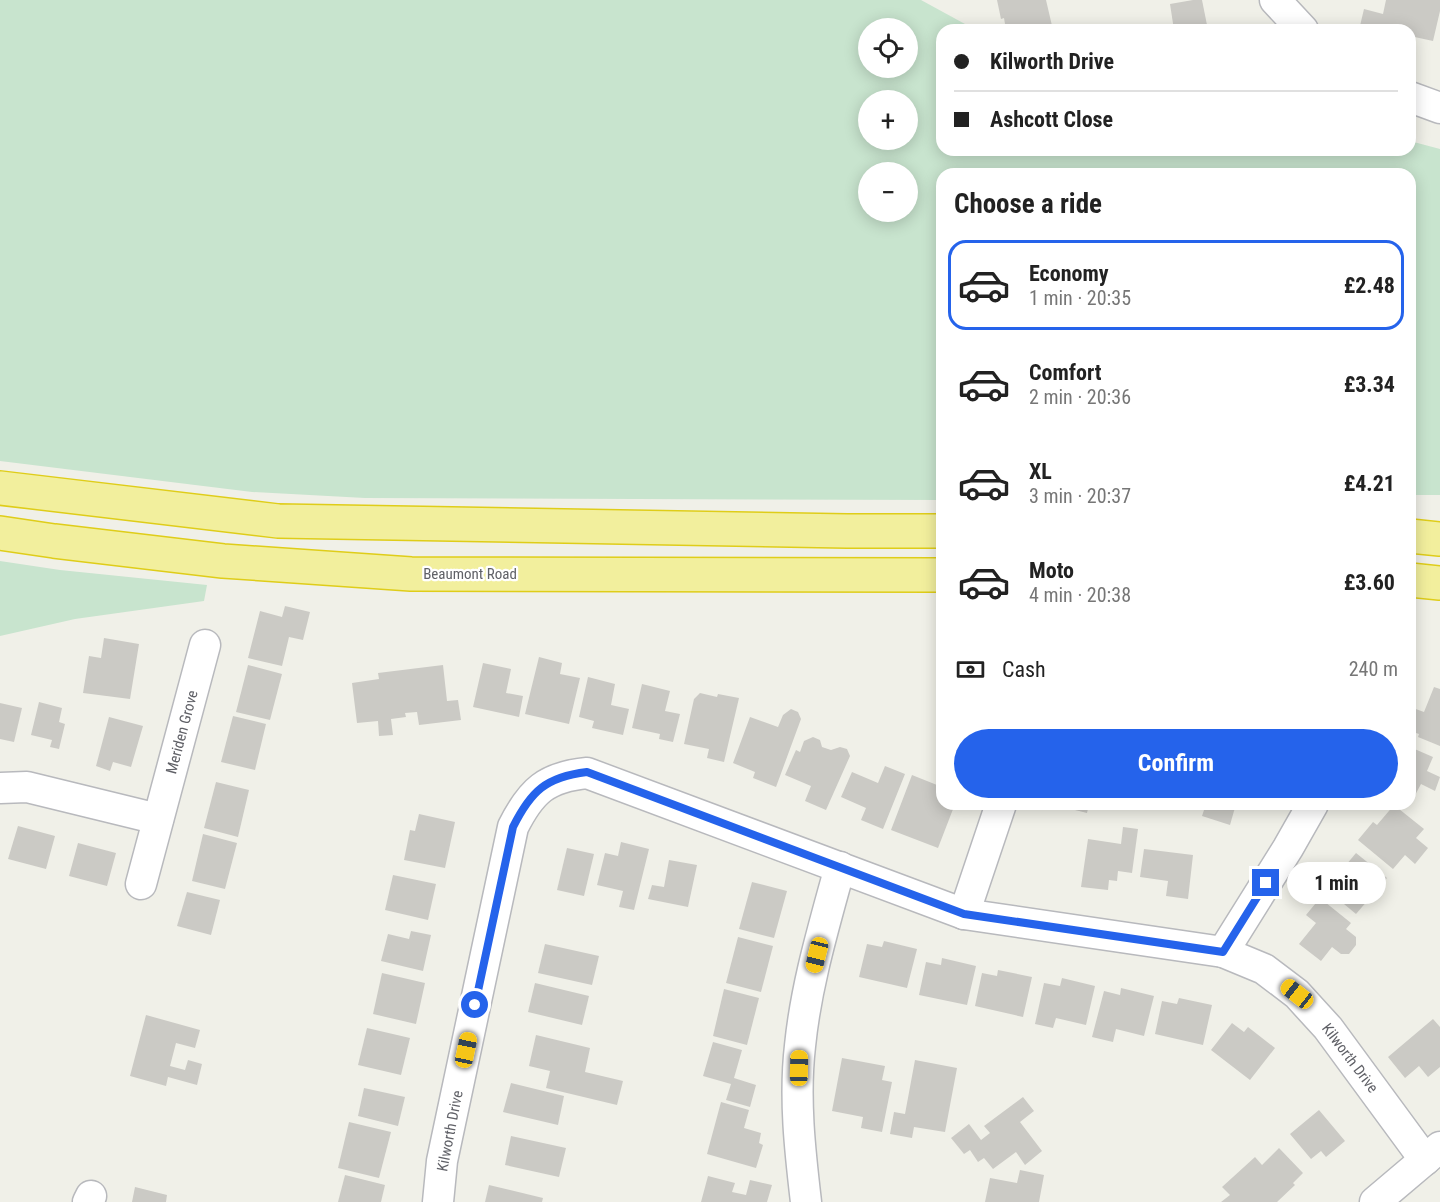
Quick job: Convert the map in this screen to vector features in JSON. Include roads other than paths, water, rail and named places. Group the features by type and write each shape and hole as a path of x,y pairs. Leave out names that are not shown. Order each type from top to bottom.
{"highway":[{"path":"0,488 278,522 936,531"},
{"name":"Beaumont Road","path":"0,533 54,542 223,561 411,574 936,575"},
{"path":"1416,537 1440,539"},
{"path":"1416,581 1440,583"}],"street":[{"path":"1275,0 1297,24"},
{"path":"1416,99 1440,108"},
{"name":"Meriden Grove","path":"141,884 158,819 193,659"},
{"name":"Kilworth Drive","path":"438,1202 442,1161 513,827 524,804 543,786 566,775 587,772 964,914 1223,952 1264,969 1297,994 1432,1153"},
{"path":"0,788 27,788 158,819"},
{"path":"964,914 999,810"},
{"path":"1223,952 1310,810"},
{"path":"806,1202 798,1132 800,1047 811,977 840,867"},
{"path":"1375,1202 1432,1153"}]}
